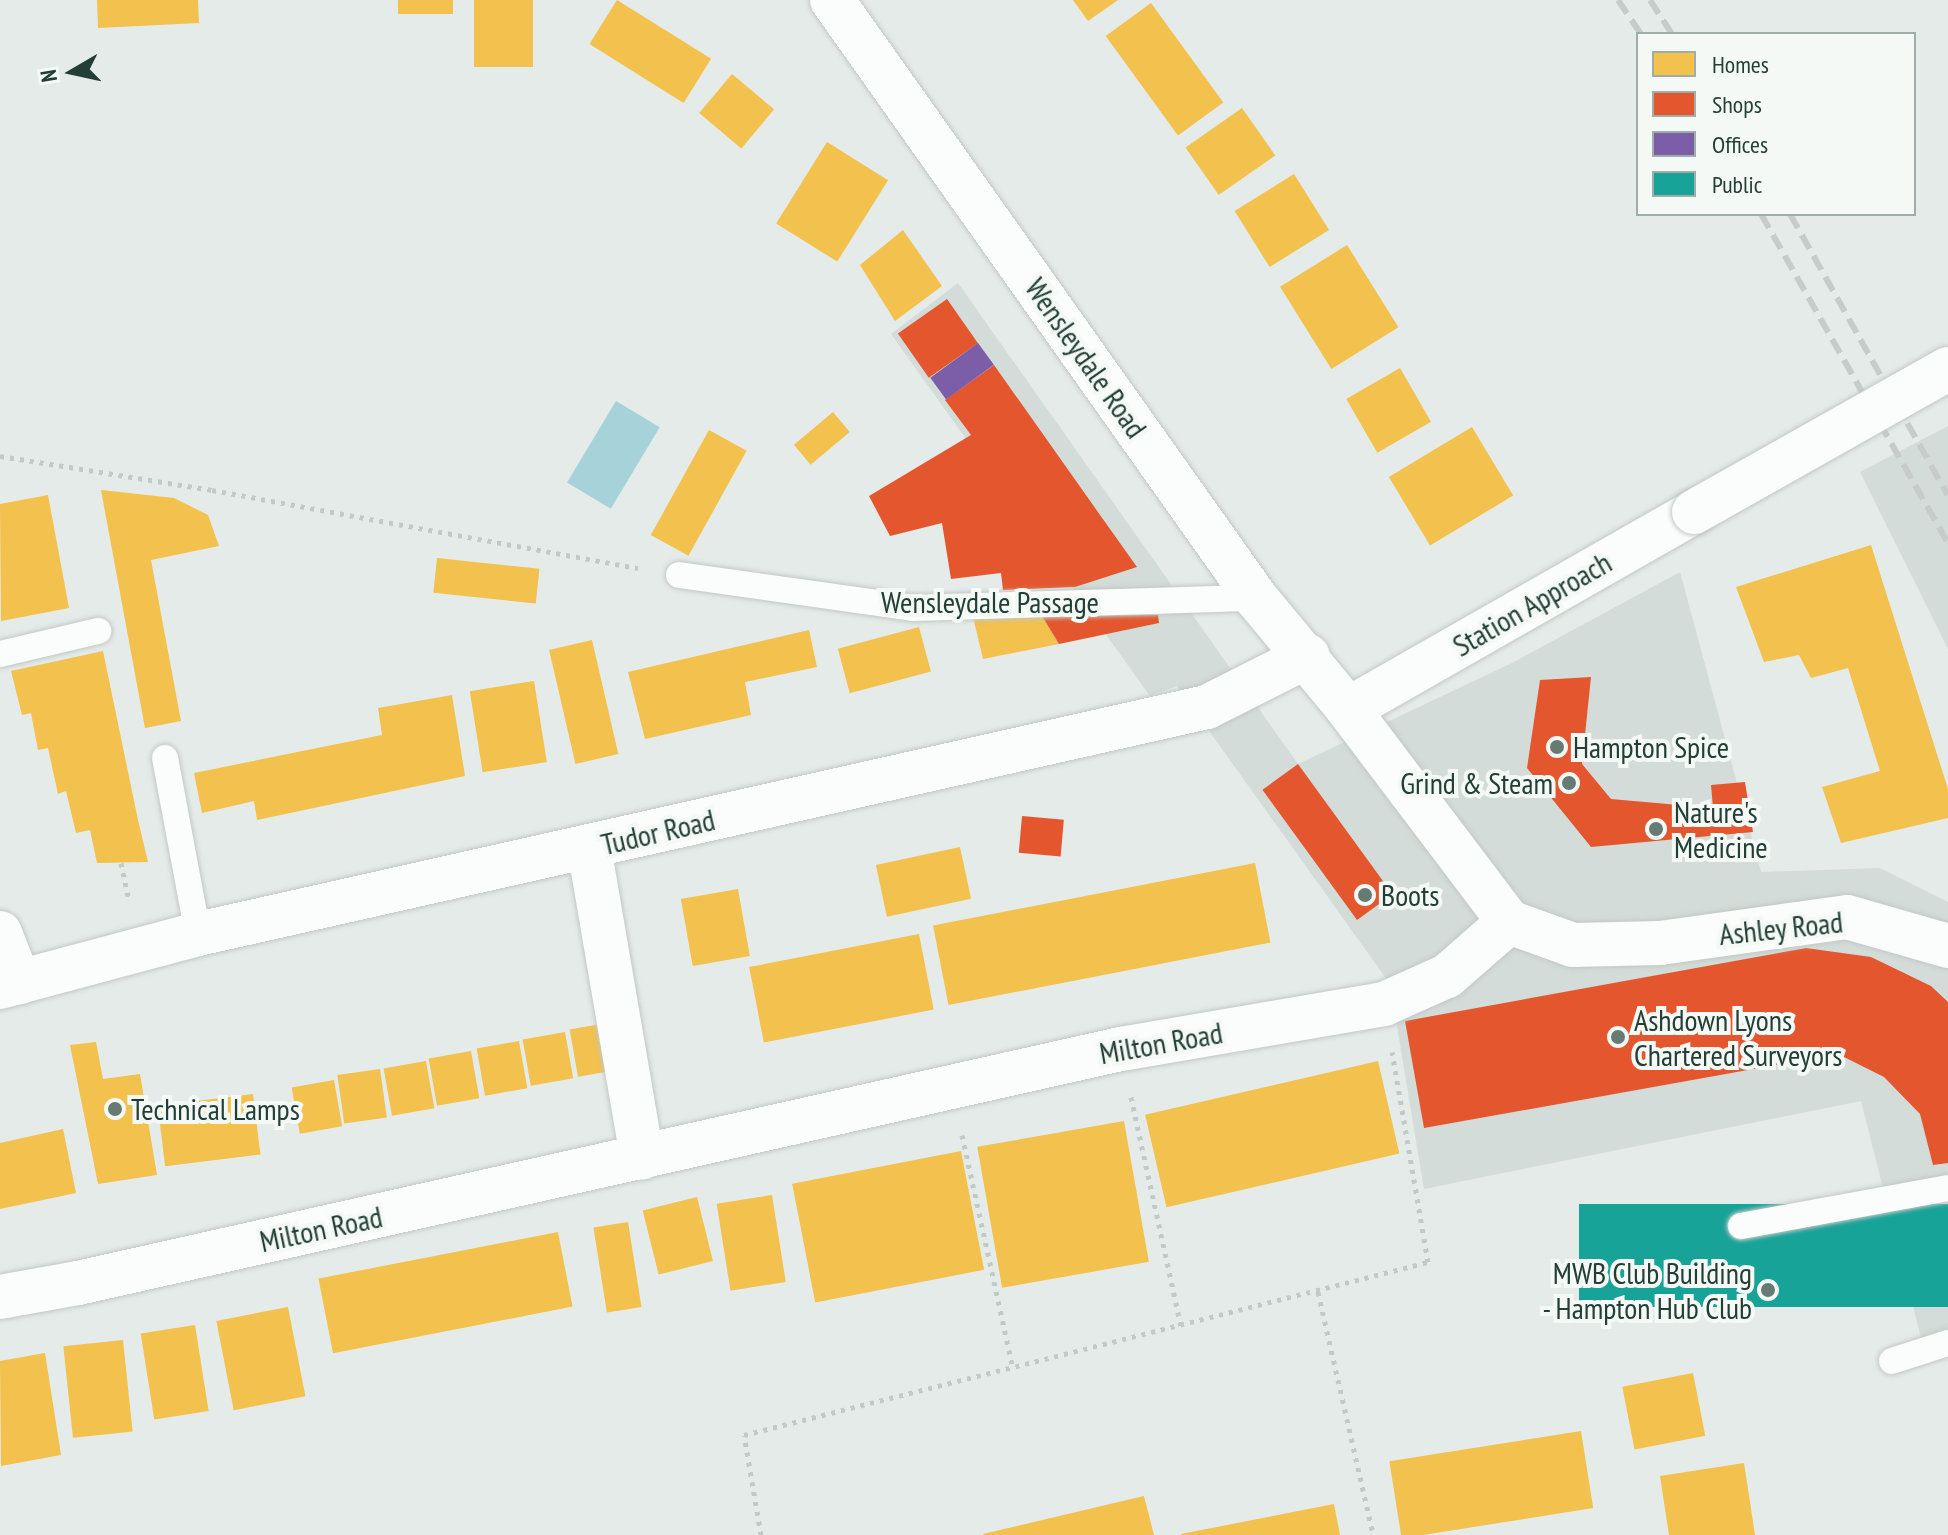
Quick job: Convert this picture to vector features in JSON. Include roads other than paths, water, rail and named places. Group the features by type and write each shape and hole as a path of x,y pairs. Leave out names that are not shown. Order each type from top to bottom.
{"street":[{"name":"Wensleydale Road","path":"832,0 1256,598 1308,656 1348,709"},
{"name":"Station Approach","path":"1348,709 1948,369"},
{"name":"Tudor Road","path":"9,984 198,934 1207,707 1308,656"},
{"path":"1348,709 1509,922"},
{"path":"589,847 642,1158"},
{"name":"Ashley Road","path":"1509,922 1573,945 1660,943 1847,917 1948,946"},
{"name":"Milton Road","path":"0,1297 78,1283 1121,1049 1384,1004 1447,976 1509,922"},
{"path":"0,933 9,984"}],"lane":[{"name":"Wensleydale Passage","path":"679,575 913,608 1256,598"},
{"path":"0,654 98,631"},
{"path":"165,758 198,934"},
{"path":"1741,1226 1948,1188"},
{"path":"1892,1361 1948,1343"}],"water":[{"path":"616,401 660,427 611,509 567,482"}],"railway":[{"path":"1618,0 1640,32"},
{"path":"1650,0 1671,32"},
{"path":"1762,216 1948,543"},
{"path":"1791,216 1948,495"}],"place":[{"name":"Hampton Spice","path":"1557,747"},
{"name":"Grind & Steam","path":"1569,783"},
{"name":"Nature's Medicine","path":"1656,829"},
{"name":"Boots","path":"1365,895"},
{"name":"Ashdown Lyons Chartered Surveyors","path":"1618,1037"},
{"name":"Technical Lamps","path":"115,1109"},
{"name":"MWB Club Building - Hampton Hub Club","path":"1768,1290"}]}
